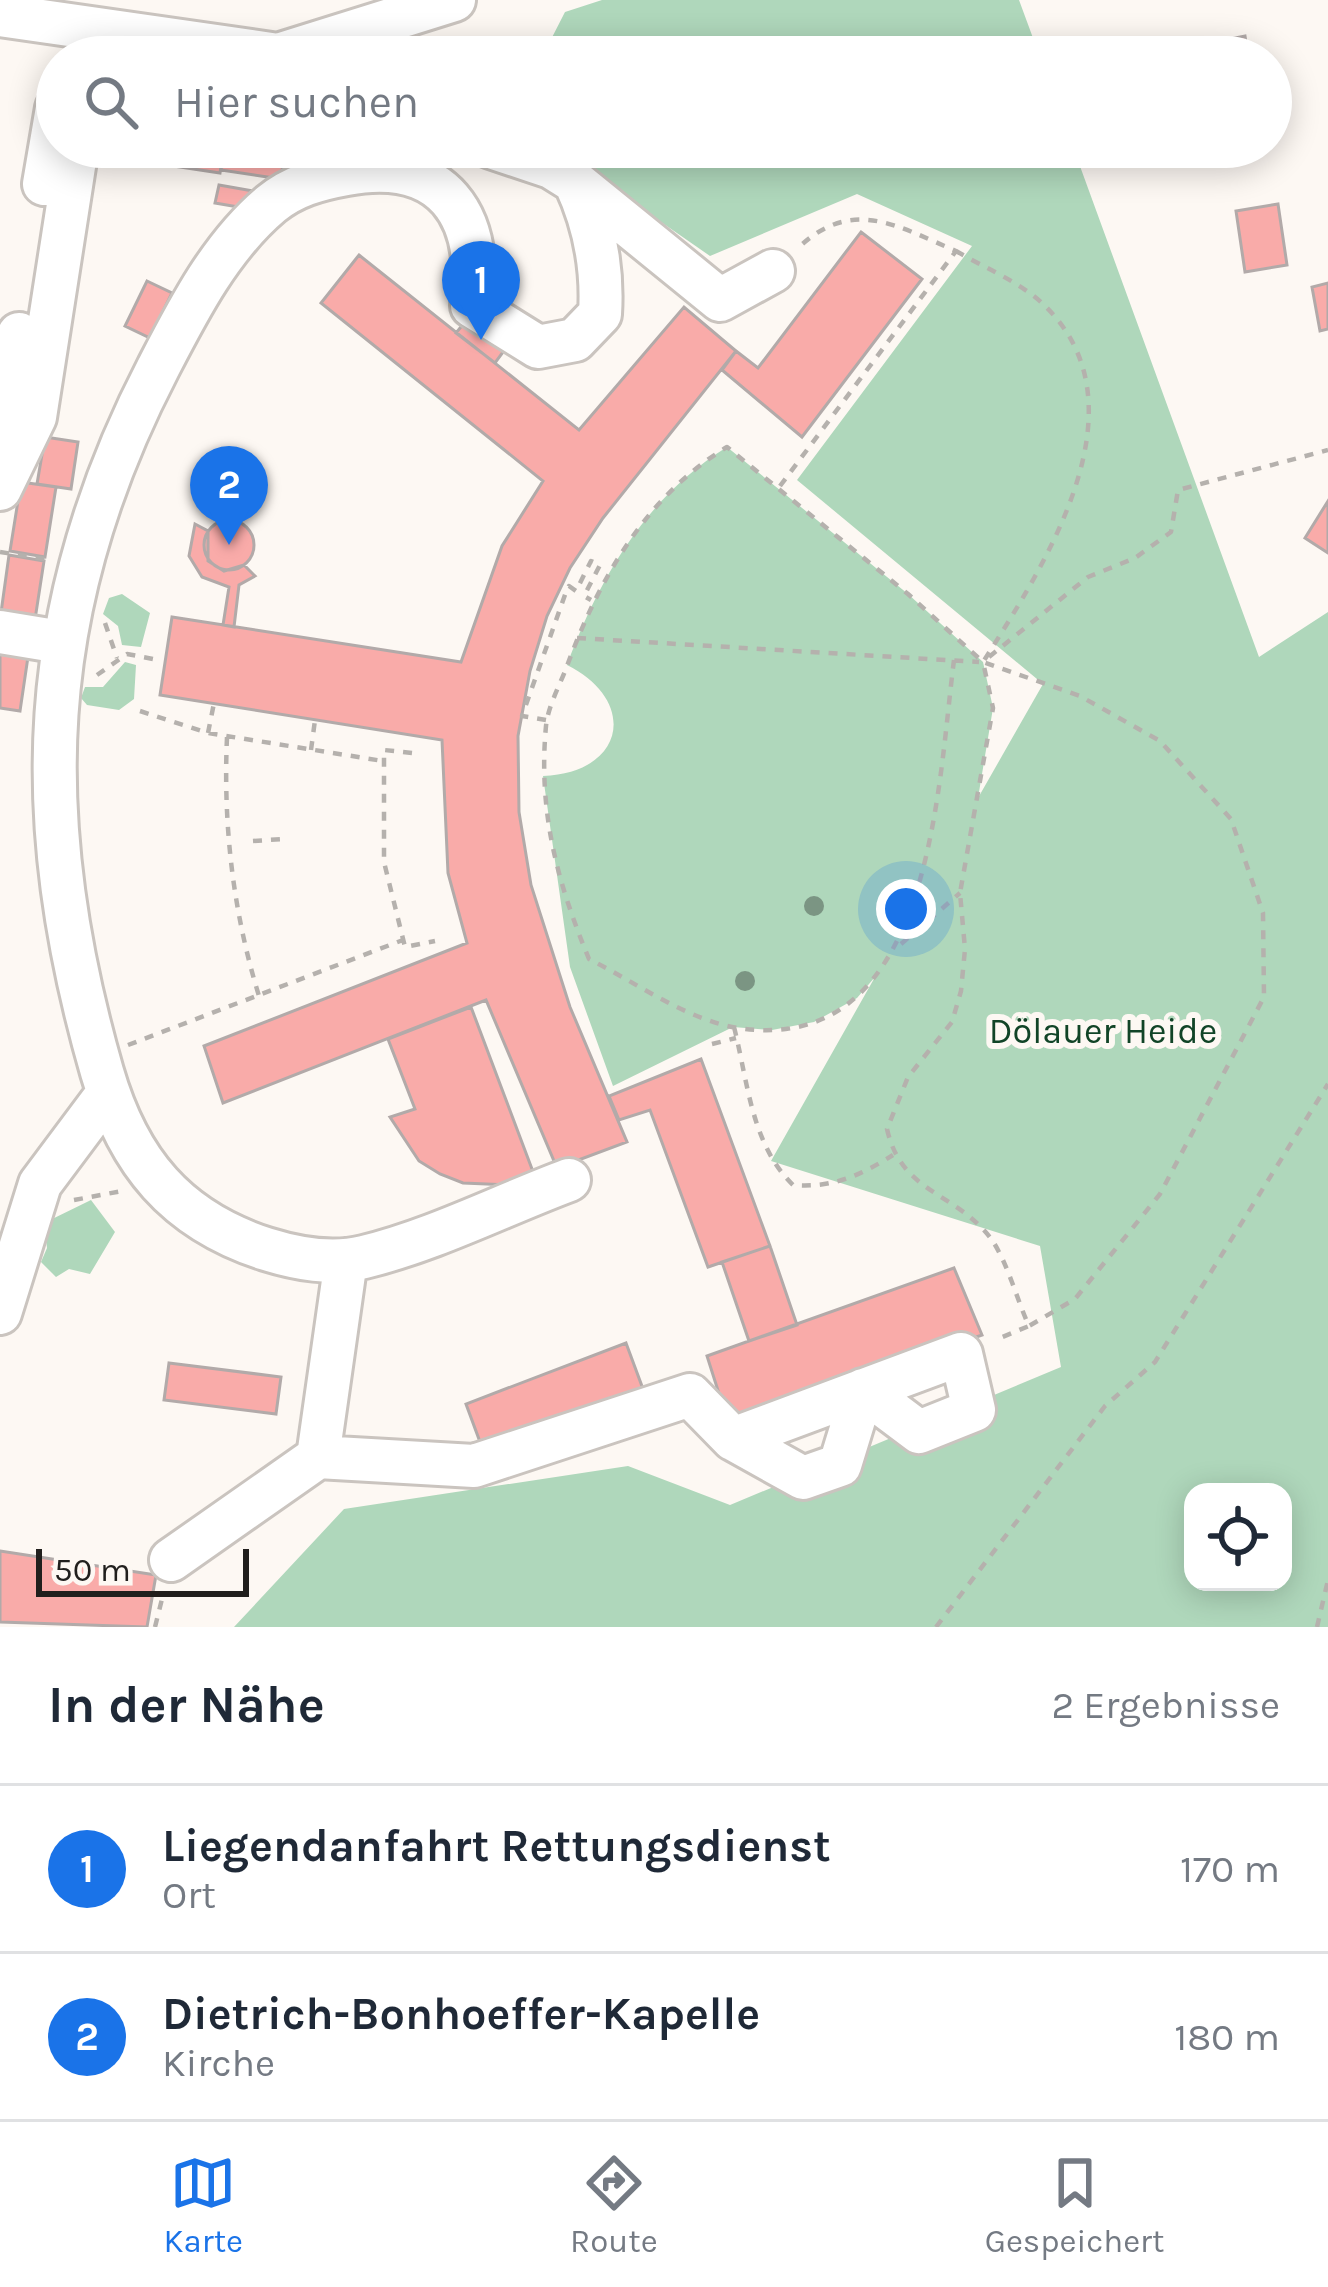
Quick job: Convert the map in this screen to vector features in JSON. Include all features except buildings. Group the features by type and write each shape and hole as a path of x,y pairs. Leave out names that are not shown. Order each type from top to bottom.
{"lane":[{"path":"372,36 454,0"},
{"path":"0,15 63,36"},
{"path":"13,427 49,168"},
{"path":"0,489 72,168"},
{"path":"310,168 269,206 209,277 127,430 76,573 57,687 57,872 79,989 108,1094 126,1138 163,1191 236,1239 295,1256 346,1260 569,1180"},
{"path":"381,168 398,169 446,193 473,245 472,306 538,347 575,340 600,314 603,274 589,211 575,182"},
{"path":"553,168 720,300 773,271"},
{"path":"0,632 61,642"},
{"path":"0,1313 22,1230 49,1168 108,1094"},
{"path":"317,1457 346,1260"},
{"path":"733,1439 863,1390 961,1354 974,1410 919,1432 863,1390"},
{"path":"171,1560 317,1457 474,1466 690,1395 733,1439 803,1478 840,1465 863,1390"}],"path":[{"path":"773,271 823,225 853,218 890,222 956,251 1042,303 1079,353 1090,419 1076,485 1039,575 983,662"},
{"path":"780,486 956,251"},
{"path":"960,893 899,946 857,998 814,1022 772,1030 734,1027 589,959 557,880 544,776 546,720 593,601 635,531 692,469 727,447 780,486 983,662 993,708 960,893 965,949 961,992 952,1022 908,1077 887,1129 893,1155 904,1172 959,1209 992,1241 1029,1326"},
{"path":"983,662 1088,577 1135,558 1171,532 1178,490 1328,450"},
{"path":"0,552 66,563 76,573"},
{"path":"546,720 522,716 568,586 576,591 591,561 600,565 584,596 593,601"},
{"path":"97,610 117,658"},
{"path":"577,638 983,662 1080,697 1160,741 1231,819 1263,913 1264,997 1160,1194 1075,1299 1029,1326 961,1354"},
{"path":"57,687 99,674 117,658 153,659"},
{"path":"899,946 922,873 954,660"},
{"path":"208,733 214,704"},
{"path":"140,711 227,737 383,760"},
{"path":"311,750 316,720"},
{"path":"227,737 225,784 235,898 259,996"},
{"path":"412,753 384,750 384,862 405,947 435,940"},
{"path":"253,841 282,839"},
{"path":"116,1049 403,940"},
{"path":"734,1027 758,1130 775,1168 793,1186 821,1188 858,1177 893,1155"},
{"path":"712,1045 736,1038"},
{"path":"936,1627 1105,1406 1155,1362 1328,1084"},
{"path":"22,1230 93,1194 163,1191"},
{"path":"1317,1627 1328,1580"}],"green space":[{"path":"602,0 1019,0 1032,36 553,36 565,12"},
{"name":"Dölauer Heide","path":"583,168 1081,168 1259,657 1328,612 1328,1627 234,1627 344,1509 628,1466 730,1505 1061,1367 1040,1246 771,1161 875,977 857,998 814,1022 772,1030 733,1027 613,1086 570,967 543,776 571,772 606,749 613,733 613,715 605,697 567,665 594,601 629,542 673,490 727,447 908,594 983,662 993,708 978,798 1043,684 797,480 972,246 857,194 710,256"},
{"path":"122,594 150,613 141,647 122,645 118,626 103,614 109,598"},
{"path":"125,662 136,665 134,699 119,710 87,705 81,698 85,687 103,687"},
{"path":"91,1200 115,1232 90,1274 69,1269 56,1277 41,1262 47,1248 44,1223"}],"place":[{"name":"Liegendanfahrt Rettungsdienst","path":"481,340"},
{"name":"Dietrich-Bonhoeffer-Kapelle","path":"229,545"}]}
